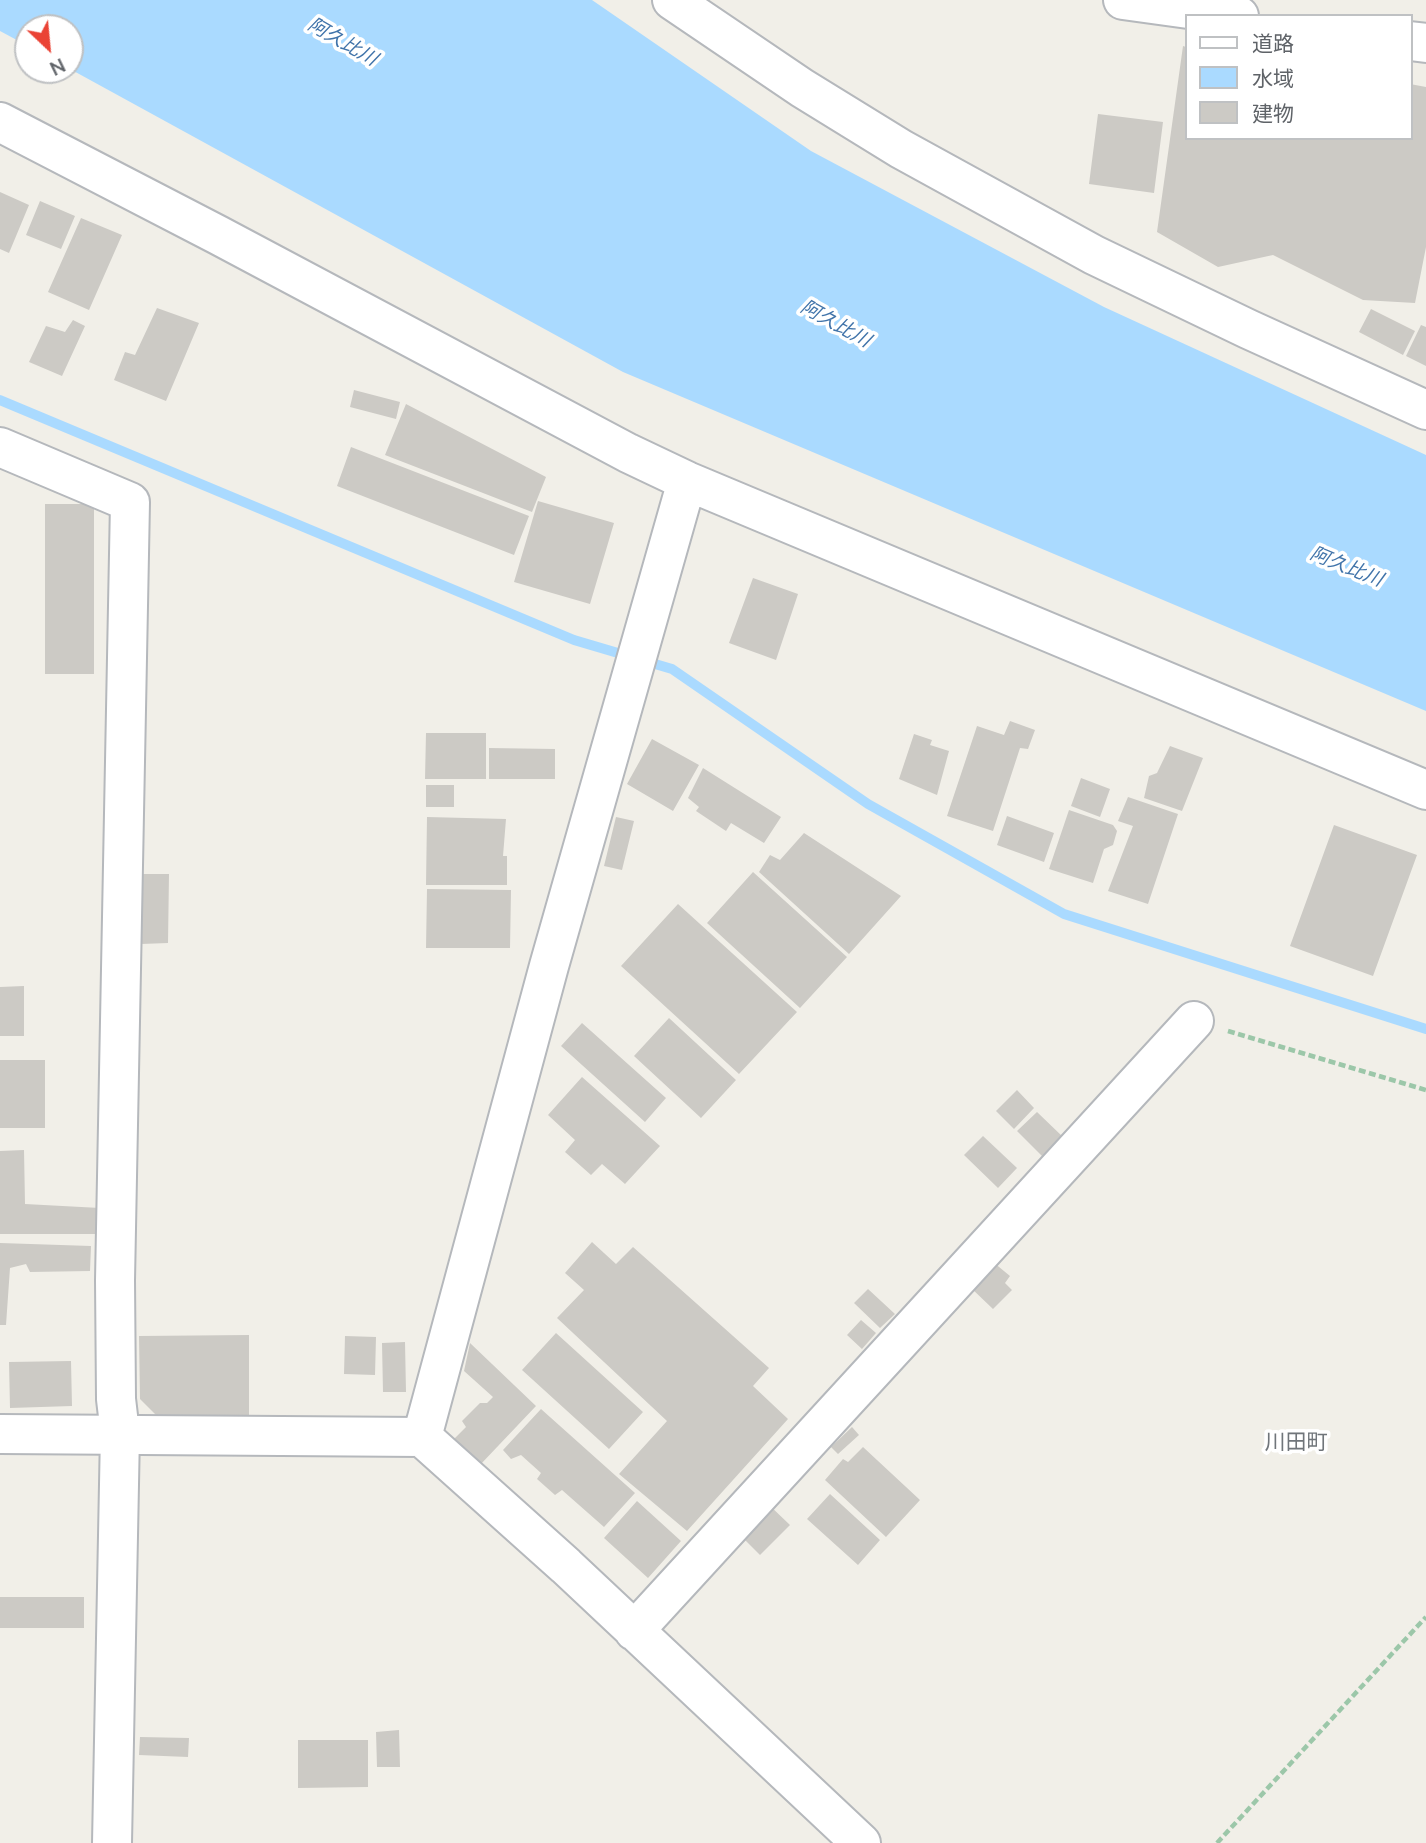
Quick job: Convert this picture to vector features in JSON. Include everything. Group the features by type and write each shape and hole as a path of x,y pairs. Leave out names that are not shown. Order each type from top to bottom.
{"street":[{"path":"672,0 802,88 901,149 1083,249 1248,329 1426,410"},
{"path":"1123,0 1226,14"},
{"path":"0,122 218,234 628,453 687,481 1426,790"},
{"path":"0,447 130,502 115,1280 116,1399 120,1433 112,1843"},
{"path":"422,1437 549,966 687,481"},
{"path":"634,1631 1194,1021"},
{"path":"0,1434 422,1437 566,1566 862,1843"}],"path":[{"path":"1194,1021 1426,1090"},
{"path":"1217,1843 1426,1618"}],"water":[{"name":"阿久比川","path":"0,0 592,0 811,151 1104,307 1426,455 1426,711 623,372 84,77 84,14 14,14 14,38 0,31"}],"building":[{"path":"1183,46 1184,140 1412,140 1412,84 1426,87 1426,247 1415,303 1363,300 1273,255 1218,267 1157,232"},
{"path":"1098,114 1163,122 1154,193 1089,184"},
{"path":"0,192 29,205 9,253 0,249"},
{"path":"40,201 75,216 61,249 26,235"},
{"path":"81,218 122,235 89,310 48,292"},
{"path":"157,308 199,323 166,401 114,380 125,352 135,355"},
{"path":"1371,309 1415,331 1403,355 1359,332"},
{"path":"73,320 85,326 62,376 29,362 46,326 65,332"},
{"path":"1421,325 1426,327 1426,366 1406,356"},
{"path":"354,390 400,402 396,419 350,407"},
{"path":"406,404 546,477 532,512 385,455"},
{"path":"351,447 529,516 514,555 337,486"},
{"path":"538,501 614,523 590,604 514,582"},
{"path":"45,504 94,504 94,674 45,674"},
{"path":"753,578 798,594 776,660 729,643"},
{"path":"1010,721 1035,730 1028,749 1020,748 993,831 947,816 977,726 1004,735"},
{"path":"426,733 486,733 486,779 425,779"},
{"path":"914,734 932,740 930,745 949,751 937,795 899,779"},
{"path":"652,739 699,765 673,811 627,784"},
{"path":"1170,746 1203,758 1182,811 1144,798 1149,776 1157,773"},
{"path":"489,748 555,749 555,779 489,779"},
{"path":"703,768 781,817 764,843 731,823 726,831 696,811 699,807 688,798"},
{"path":"1081,778 1110,789 1100,817 1071,806"},
{"path":"426,785 454,785 454,807 426,807"},
{"path":"1128,797 1178,814 1148,904 1108,891 1133,826 1118,821"},
{"path":"1069,810 1113,825 1117,831 1113,845 1104,849 1093,883 1049,869"},
{"path":"1007,816 1054,833 1044,862 997,845"},
{"path":"427,817 506,819 503,856 507,856 507,885 426,885"},
{"path":"616,817 634,821 622,870 604,866"},
{"path":"1334,825 1417,855 1373,976 1290,946"},
{"path":"804,833 901,896 849,954 759,872 770,855 780,860"},
{"path":"753,872 847,957 800,1008 707,923"},
{"path":"142,874 169,874 168,943 141,944"},
{"path":"427,889 511,890 510,948 426,948"},
{"path":"678,904 797,1012 739,1074 621,966"},
{"path":"24,986 24,1036 0,1036 0,987"},
{"path":"669,1018 736,1080 701,1118 634,1056"},
{"path":"582,1023 666,1098 645,1122 561,1046"},
{"path":"0,1060 45,1060 45,1128 0,1128"},
{"path":"582,1077 660,1146 625,1184 602,1164 591,1175 565,1152 575,1140 548,1115"},
{"path":"1017,1090 1034,1108 1014,1129 996,1111"},
{"path":"1037,1112 1063,1137 1043,1157 1017,1131"},
{"path":"983,1136 1017,1168 998,1188 964,1155"},
{"path":"24,1150 25,1204 100,1208 99,1234 0,1234 0,1151"},
{"path":"592,1242 616,1264 633,1247 769,1368 753,1386 788,1419 687,1531 619,1474 667,1421 557,1318 584,1290 565,1273"},
{"path":"0,1243 91,1246 90,1271 30,1272 26,1264 10,1268 6,1325 0,1325"},
{"path":"993,1262 1010,1276 1005,1283 1012,1290 993,1309 970,1287"},
{"path":"868,1289 895,1314 880,1328 854,1303"},
{"path":"861,1320 876,1333 862,1349 847,1335"},
{"path":"556,1333 643,1412 609,1449 522,1370"},
{"path":"249,1335 249,1418 160,1419 140,1399 139,1336"},
{"path":"345,1336 376,1337 375,1375 344,1374"},
{"path":"405,1342 406,1392 383,1392 382,1343"},
{"path":"470,1343 536,1406 480,1465 453,1440 466,1427 462,1421 480,1403 487,1403 493,1397 464,1371"},
{"path":"71,1361 72,1406 10,1408 9,1362"},
{"path":"541,1409 635,1493 604,1527 562,1490 555,1495 537,1479 541,1473 521,1455 511,1459 503,1450"},
{"path":"852,1427 859,1435 838,1454 831,1447"},
{"path":"863,1447 920,1500 886,1537 825,1480 843,1459 848,1462"},
{"path":"830,1494 880,1540 858,1565 807,1519"},
{"path":"637,1501 681,1541 648,1578 604,1538"},
{"path":"767,1503 790,1525 760,1555 738,1533"},
{"path":"0,1597 84,1597 84,1628 0,1628"},
{"path":"399,1730 400,1767 377,1767 376,1732"},
{"path":"140,1737 189,1738 188,1757 139,1755"},
{"path":"298,1740 368,1740 368,1787 298,1788"}],"waterway":[{"path":"0,400 574,640 672,669 868,804 1064,914 1426,1029"}],"district":[{"name":"川田町","path":"1296,1444"}]}
